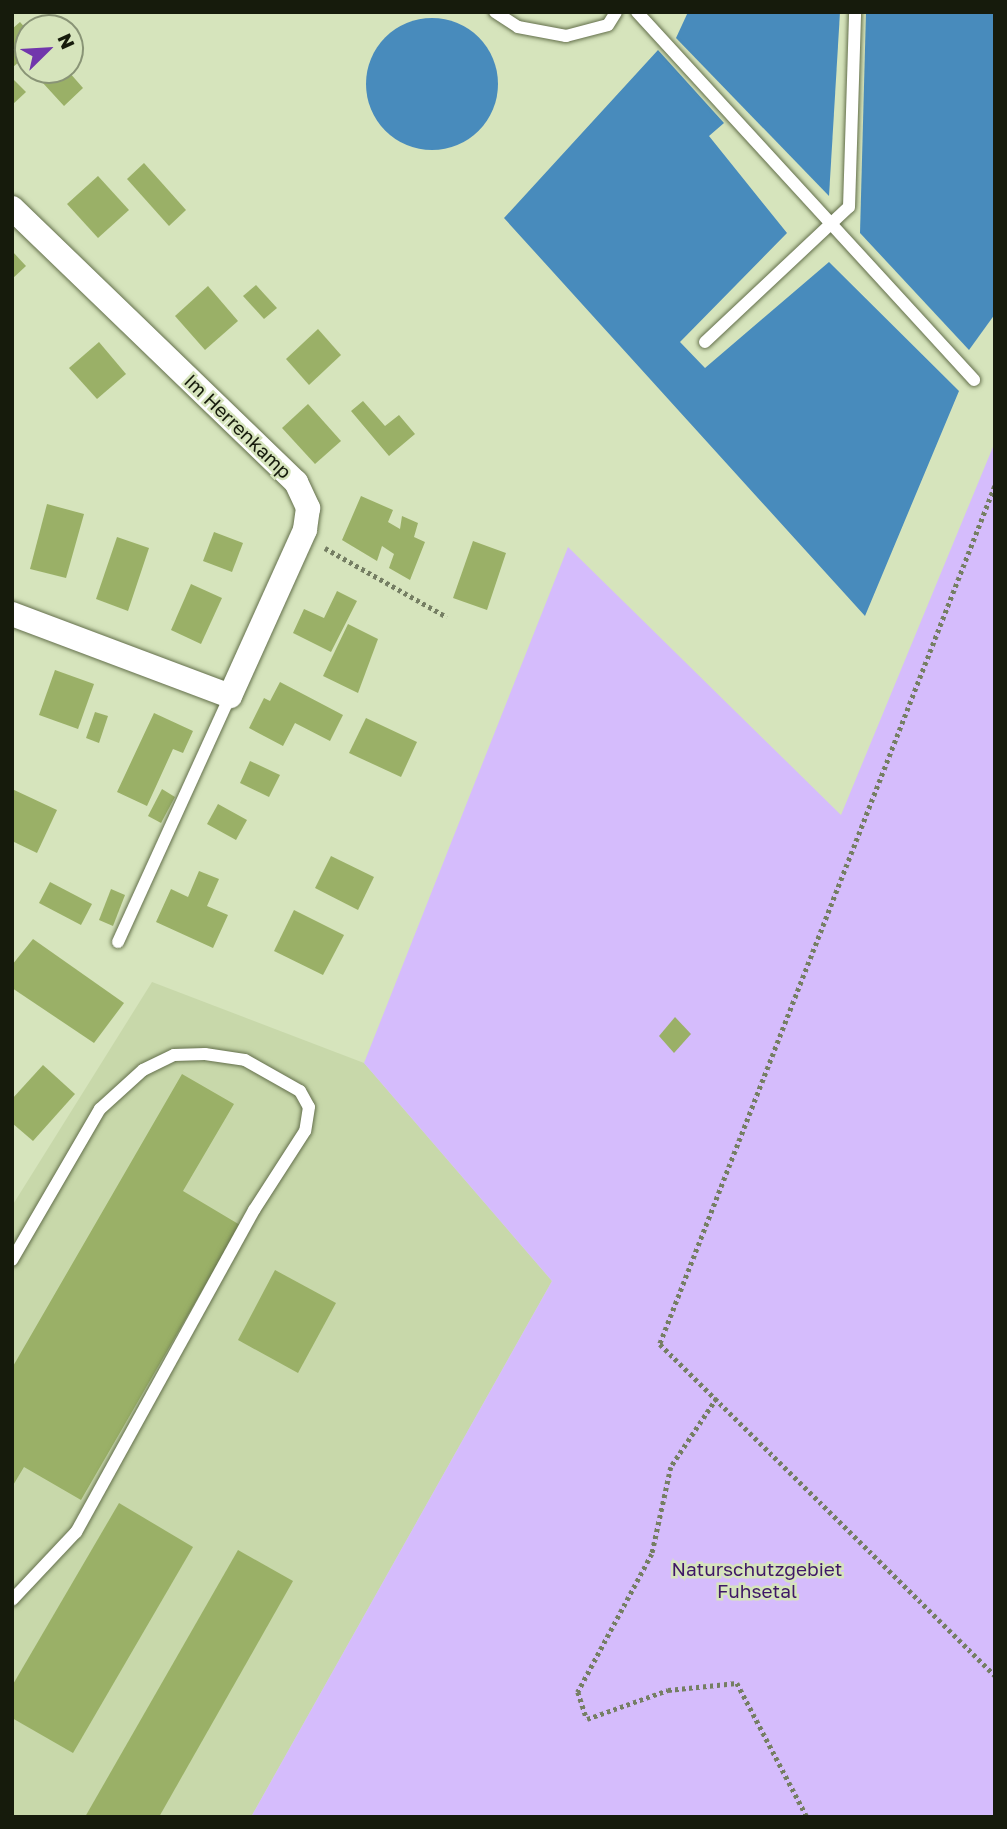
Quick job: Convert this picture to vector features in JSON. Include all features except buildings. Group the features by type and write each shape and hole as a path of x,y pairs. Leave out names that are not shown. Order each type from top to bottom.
{"street":[{"name":"Im Herrenkamp","path":"12,208 296,482 308,508 303,536 230,696"},
{"path":"12,614 230,696"}],"lane":[{"path":"495,12 518,27 566,36 608,24 616,12"},
{"path":"637,12 974,380"},
{"path":"705,342 830,221 849,207 855,12"},
{"name":"Im Herrenkamp","path":"118,942 230,696"},
{"path":"12,1260 100,1109 143,1070 174,1055 245,1060 289,1083 309,1107 305,1131 254,1210 76,1532 12,1600"}],"path":[{"path":"995,486 660,1344 995,1675"},
{"path":"303,536 447,617"},
{"path":"717,1398 671,1467 652,1554 578,1692 587,1719 668,1690 737,1683 807,1817"}],"shaded area":[{"path":"152,982 364,1063 552,1281 251,1817 12,1817 12,1206"}],"green space":[{"name":"Naturschutzgebiet Fuhsetal","path":"995,442 995,1817 251,1817 552,1281 364,1063 568,547 841,815"}],"water":[{"path":"688,12 840,12 829,196 676,38"},
{"path":"866,12 995,12 995,314 969,350 860,233"},
{"path":"432,18 457,23 479,37 493,59 498,84 493,109 479,131 457,145 432,150 407,145 385,131 371,109 366,84 371,59 385,37 407,23"},
{"path":"658,50 724,123 709,136 787,233 680,342 705,368 829,262 959,391 865,616 504,218"}]}
